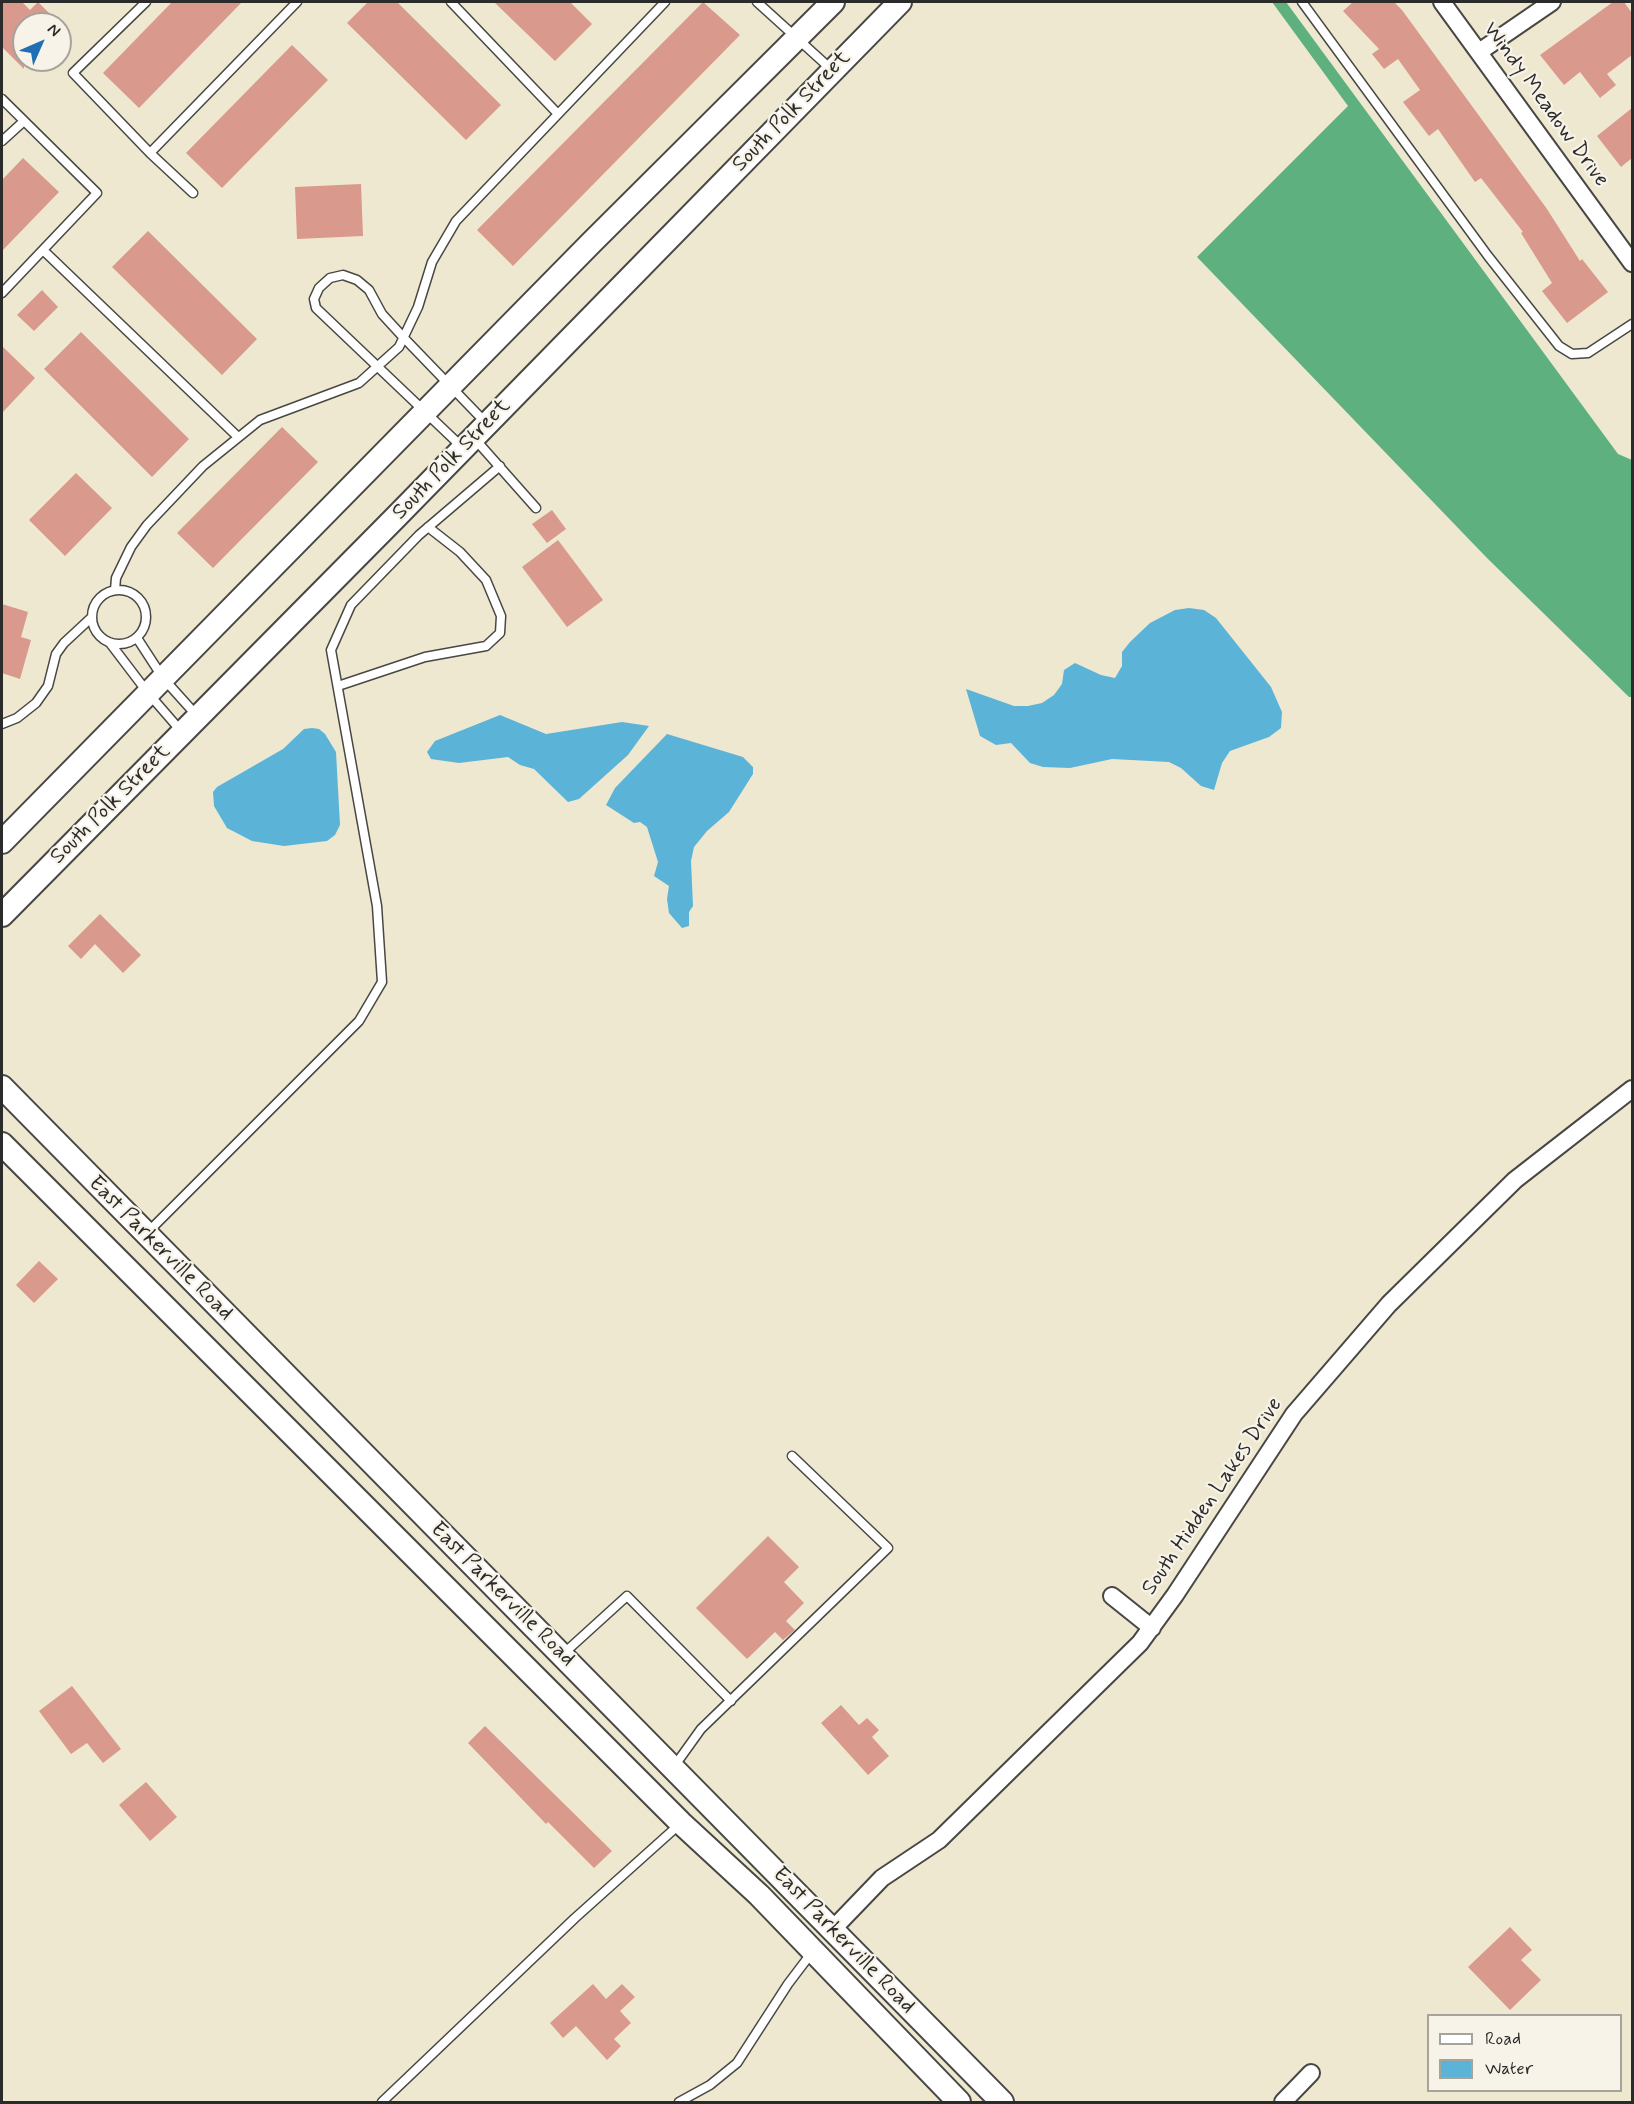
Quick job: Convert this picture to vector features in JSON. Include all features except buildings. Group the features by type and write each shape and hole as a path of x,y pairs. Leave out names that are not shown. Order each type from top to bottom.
{"main road":[{"path":"2,842 796,36 833,2"},
{"name":"South Polk Street","path":"2,915 475,437 900,2"},
{"name":"East Parkerville Road","path":"2,1087 1002,2103"},
{"name":"East Parkerville Road","path":"2,1144 681,1822 758,1893 959,2103"},
{"path":"376,1516 402,1493"},
{"path":"650,1791 672,1768"},
{"path":"813,1951 832,1930"}],"street":[{"name":"Windy Meadow Drive","path":"1442,2 1632,263"},
{"path":"1479,52 1552,2"},
{"name":"South Hidden Lakes Drive","path":"832,1930 888,1874 939,1840 1123,1661 1152,1628 1270,1448 1327,1373 1389,1304 1515,1180 1632,1089"},
{"path":"1112,1596 1152,1628"},
{"path":"1283,2103 1311,2073"}],"lane":[{"path":"146,2 74,74 150,153 193,193"},
{"path":"150,153 297,2"},
{"path":"451,2 558,114"},
{"path":"116,590 116,578 122,562 147,525 203,466 261,420 359,383 399,347 418,307 432,262 456,221 665,2"},
{"path":"757,2 832,70"},
{"path":"1302,2 1488,256 1559,346 1572,354 1588,353 1632,324"},
{"path":"2,99 97,193 2,293"},
{"path":"2,141 24,121"},
{"path":"44,251 238,437"},
{"path":"475,437 426,411 316,308 314,299 319,288 330,278 343,275 357,280 369,290 382,314 451,386 475,437 537,507"},
{"path":"146,1234 359,1021 382,982 377,906 331,650 351,605 428,527 500,466"},
{"path":"338,686 425,657 486,646 500,633 501,616 486,580 460,552 428,527"},
{"path":"2,724 17,718 36,703 48,686 56,654 64,643 92,617 97,601 103,594 116,590 129,592 143,604 146,622 137,638 121,645 110,643"},
{"path":"92,617 98,634 155,686 191,725"},
{"path":"137,638 155,686 191,725"},
{"path":"672,1768 701,1729 888,1548 792,1456"},
{"path":"561,1655 627,1596 731,1701"},
{"path":"382,2103 575,1917 681,1822"},
{"path":"679,2103 710,2085 737,2063 788,1984 813,1951"}],"green space":[{"path":"1272,2 1286,2 1618,454 1632,460 1632,697 1629,697 1487,558 1197,257 1348,106"}],"water":[{"path":"1189,608 1204,610 1216,618 1271,687 1282,712 1281,728 1269,737 1230,751 1222,763 1214,790 1201,786 1181,768 1169,762 1112,759 1070,768 1043,767 1030,763 1011,743 996,745 980,736 966,689 1014,706 1028,706 1042,703 1054,695 1062,684 1064,670 1075,663 1101,675 1115,678 1122,666 1122,652 1150,623 1175,610"},
{"path":"500,715 546,734 622,722 649,726 628,755 579,799 568,802 534,769 520,765 508,757 459,763 431,759 427,752 435,741"},
{"path":"304,729 319,729 325,734 336,752 340,825 335,835 327,841 284,846 252,841 227,828 214,806 213,792 217,787 283,749"},
{"path":"667,734 743,757 753,767 753,774 729,812 707,831 694,847 691,861 693,906 689,912 689,926 682,928 669,913 667,899 669,886 654,876 658,862 647,827 640,822 634,823 606,805 615,788"}]}
